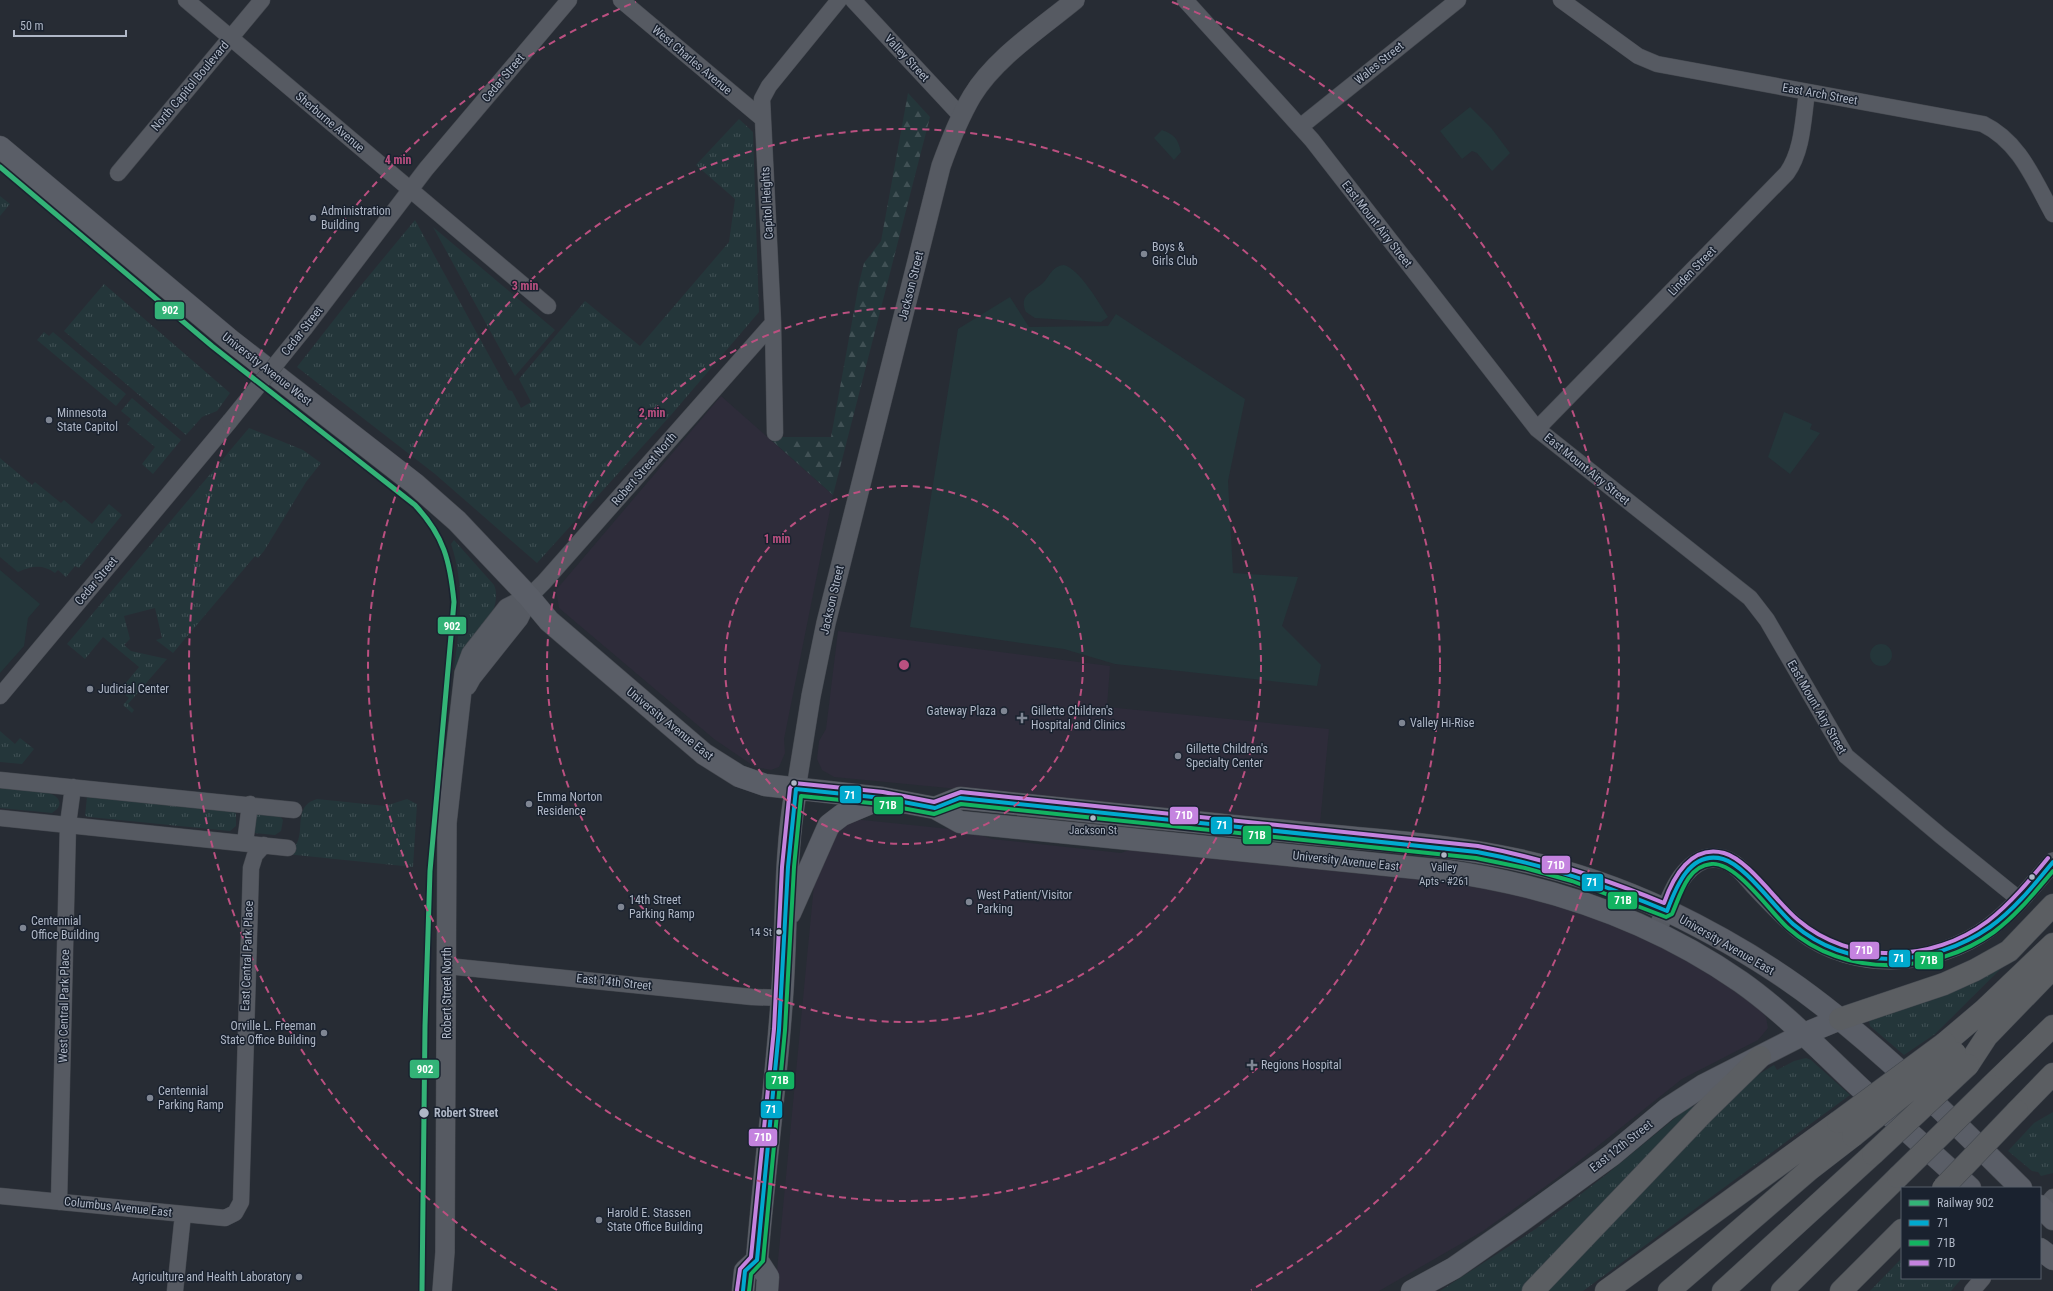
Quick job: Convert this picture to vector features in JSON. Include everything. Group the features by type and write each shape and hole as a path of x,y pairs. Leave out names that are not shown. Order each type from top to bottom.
{"highway":[{"path":"1840,1019 1944,984 1975,970 2009,951 2053,905"},
{"path":"1723,1291 1873,1154 1956,1054 1984,1010 2053,944"},
{"path":"1606,1291 1838,1122 1987,1036 2053,968"},
{"path":"1782,1291 2053,1026"},
{"path":"1668,1291 1809,1170 1956,1054"},
{"path":"1533,1291 1703,1113 1760,1057"},
{"path":"1944,1187 2053,1074"},
{"path":"1841,1291 1901,1231"}],"main road":[{"name":"University Avenue West","path":"0,147 230,340 415,484 457,520 529,597"},
{"name":"University Avenue East","path":"529,597 549,621 704,754 739,776 765,786 882,798 935,808 960,822 1474,875 1537,888 1566,897 1656,932 1692,951 1742,982 1804,1034 1969,1187"},
{"name":"Jackson Street","path":"757,1260 782,998 788,851 796,789"},
{"path":"786,921 829,826 842,815 882,798"},
{"name":"University Avenue East","path":"935,808 960,798 1477,852 1521,860 1575,874 1604,884 1667,910 1769,968 1802,990 1840,1019 1945,1113 2020,1187"},
{"name":"East 12th Street","path":"1412,1291 1454,1268 1517,1224 1612,1155 1668,1109 1704,1085 1804,1034 1840,1019"},
{"path":"2041,1250 2053,1259"},
{"path":"743,1291 745,1271 757,1260 768,1277 767,1291"}],"street":[{"name":"Sherburne Avenue","path":"186,0 548,306"},
{"name":"North Capitol Boulevard","path":"118,173 262,0"},
{"name":"Cedar Street","path":"0,696 230,421 305,328 426,169 568,0"},
{"name":"West Charles Avenue","path":"621,0 763,119"},
{"name":"Capitol Heights","path":"775,433 773,323 762,99 769,86 839,0"},
{"name":"Valley Street","path":"853,0 961,116"},
{"name":"Jackson Street","path":"796,789 811,696 839,570 941,166 950,140 973,95 1001,61 1075,0"},
{"name":"East Mount Airy Street","path":"1185,0 1300,127 1537,429 1750,598 1768,620 1846,756 1940,836 2020,900"},
{"name":"Wales Street","path":"1300,127 1458,0"},
{"name":"East Arch Street","path":"1561,0 1647,61 1807,92 1972,121 1989,127 2006,139 2014,147 2053,214"},
{"name":"Linden Street","path":"1537,429 1787,172 1794,163 1798,152 1807,92"},
{"name":"Robert Street North","path":"442,1291 445,1236 447,823 462,696 472,677 519,618 529,597 544,582 773,323"},
{"path":"0,780 250,804 294,810"},
{"name":"West Central Park Place","path":"59,1202 68,824 73,787"},
{"path":"245,844 250,804"},
{"path":"0,818 288,848"},
{"name":"East Central Park Place","path":"235,1213 241,1202 251,868 255,856 264,845"},
{"path":"1656,932 1679,882 1693,865 1706,859 1722,859 1737,867 1793,924 1810,937 1830,948 1854,956 1890,960 1925,956 1960,944 1990,927 2020,900 2053,862"},
{"name":"East 14th Street","path":"446,966 752,997 782,998"},
{"name":"Columbus Avenue East","path":"0,1196 225,1218 235,1213"},
{"path":"175,1291 183,1214"},
{"path":"1972,1291 1982,1279"}],"shaded area":[{"path":"721,396 833,495 784,739 785,753 779,767 771,770 755,767 714,739 559,608 556,590"},
{"name":"Gillette Children's Hospital and Clinics","path":"838,631 1110,666 1107,707 1329,729 1320,824 834,777 822,770 817,759 819,741 826,729"},
{"name":"Regions Hospital","path":"853,819 969,831 992,839 1121,853 1135,848 1475,884 1568,906 1638,934 1692,961 1756,1005 1766,1017 1768,1028 1758,1040 1682,1079 1564,1173 1483,1231 1379,1291 775,1291 815,874 842,823"}],"green space":[{"path":"908,93 930,117 833,495 768,437 831,437 859,283 864,263 881,241"},
{"path":"1470,107 1492,129 1510,153 1492,171 1477,153 1472,151 1462,159 1440,131"},
{"path":"739,119 753,132 759,312 671,415 537,563 435,474 297,367 358,289 415,220 508,390 512,391 521,408 531,402 519,379 585,301 640,346 729,242 735,199 696,165"},
{"path":"1162,130 1173,136 1179,144 1181,152 1174,160 1154,138"},
{"path":"0,196 10,204 0,216"},
{"path":"433,227 555,330 515,376"},
{"path":"1064,265 1070,268 1082,279 1108,317 1101,322 1035,318 1026,312 1024,302 1028,294 1043,283 1054,269"},
{"path":"104,284 230,393 217,411 202,417 186,435 64,331"},
{"path":"1010,297 1029,327 1108,326 1116,314 1245,399 1228,481 1233,573 1298,577 1282,626 1321,665 1317,686 1115,664 1064,649 910,627 958,329"},
{"path":"44,332 49,336 53,332 126,394 116,406 37,340"},
{"path":"132,398 181,440 153,474 142,464 155,447 127,424 131,419 121,411"},
{"path":"1784,412 1812,424 1810,429 1820,433 1790,474 1768,457"},
{"path":"249,428 303,450 321,463 306,482 264,551 258,558 255,556 173,653 156,640 162,638 155,608 124,616 130,639 124,645 131,651 167,659 128,704 134,710 132,713 123,705 129,698 120,690 139,667 103,637 85,659 67,644"},
{"path":"0,458 32,485 35,482 61,503 64,500 92,524 109,504 122,515 79,568 75,566 66,577 58,570 55,573 41,567 32,567 18,572 0,557"},
{"path":"454,540 494,585 496,595 495,606 491,617 457,669 454,668 458,636 460,590 451,544"},
{"path":"0,570 40,604 28,618 24,646 0,673"},
{"path":"1881,644 1889,647 1892,655 1889,663 1881,666 1873,663 1870,655 1873,647"},
{"path":"0,731 15,744 20,738 34,749 22,764 0,762"},
{"path":"0,786 33,789 50,793 59,801 58,808 52,813 0,808"},
{"path":"87,796 234,811 236,813 236,826 230,831 89,817 85,816"},
{"path":"317,799 385,806 407,799 417,804 413,867 286,854 294,848 298,841 303,809 308,803"},
{"path":"255,813 280,816 283,820 281,831 275,835 254,833"},
{"path":"2053,917 1935,1034 1904,1055 1870,1026 1869,1020"},
{"path":"1806,1058 1811,1060 1850,1095 1583,1291 1542,1291 1741,1085 1774,1065 1777,1070 1794,1061"},
{"path":"1691,1105 1696,1111 1528,1291 1440,1291 1537,1228 1607,1174"},
{"path":"2053,1112 2053,1173 2041,1176 2038,1172 2032,1171 2008,1151 2034,1123"},
{"path":"1901,1259 1901,1279 1961,1279 1951,1291 1870,1291"}],"rail line":[{"name":"902","path":"0,167 212,346 415,505 433,527 444,550 448,561 454,602 430,871 425,1026 422,1291"}],"transit line":[{"name":"71D","path":"737,1290 740,1269 751,1257 774,1029 782,867 790,788 794,783 883,792 934,802 961,792 1478,846 1525,856 1572,870 1618,885 1664,903 1678,873 1685,865 1702,853 1712,851 1724,853 1743,864 1790,913 1819,935 1842,945 1867,951 1892,953 1917,951 1942,945 1966,935 1988,921 2005,907 2048,858"},
{"name":"71","path":"743,1291 745,1271 757,1260 779,1030 788,867 796,789 882,798 935,808 960,798 1477,852 1574,876 1620,892 1667,911 1680,882 1693,865 1702,860 1711,858 1723,859 1741,869 1793,924 1815,940 1839,950 1864,957 1890,959 1917,957 1942,951 1967,941 1999,920 2031,888 2053,862"},
{"name":"71B","path":"749,1291 751,1274 763,1261 785,1030 794,867 801,796 881,804 934,814 961,804 1476,858 1525,868 1572,881 1666,917 1672,914 1686,883 1696,870 1711,864 1721,865 1731,870 1742,879 1788,928 1811,945 1836,956 1862,963 1890,965 1917,963 1945,957 1970,946 1994,932 2010,918 2053,871"}],"place":[{"name":"Administration Building","path":"313,218"},
{"name":"Boys & Girls Club","path":"1144,254"},
{"name":"Minnesota State Capitol","path":"49,420"},
{"name":"Judicial Center","path":"90,689"},
{"name":"Gateway Plaza","path":"1004,711"},
{"name":"Gillette Children's Hospital and Clinics","path":"1022,718"},
{"name":"Valley Hi-Rise","path":"1402,723"},
{"name":"Gillette Children's Specialty Center","path":"1178,756"},
{"name":"Emma Norton Residence","path":"529,804"},
{"name":"Jackson St","path":"1093,818"},
{"name":"Valley Apts - #261","path":"1444,855"},
{"name":"West Patient/Visitor Parking","path":"969,902"},
{"name":"14th Street Parking Ramp","path":"621,907"},
{"name":"Centennial Office Building","path":"23,928"},
{"name":"14 St","path":"779,932"},
{"name":"Orville L. Freeman State Office Building","path":"324,1033"},
{"name":"Regions Hospital","path":"1252,1065"},
{"name":"Centennial Parking Ramp","path":"150,1098"},
{"name":"Robert Street","path":"424,1113"},
{"name":"Harold E. Stassen State Office Building","path":"599,1220"},
{"name":"Agriculture and Health Laboratory","path":"299,1277"}]}
